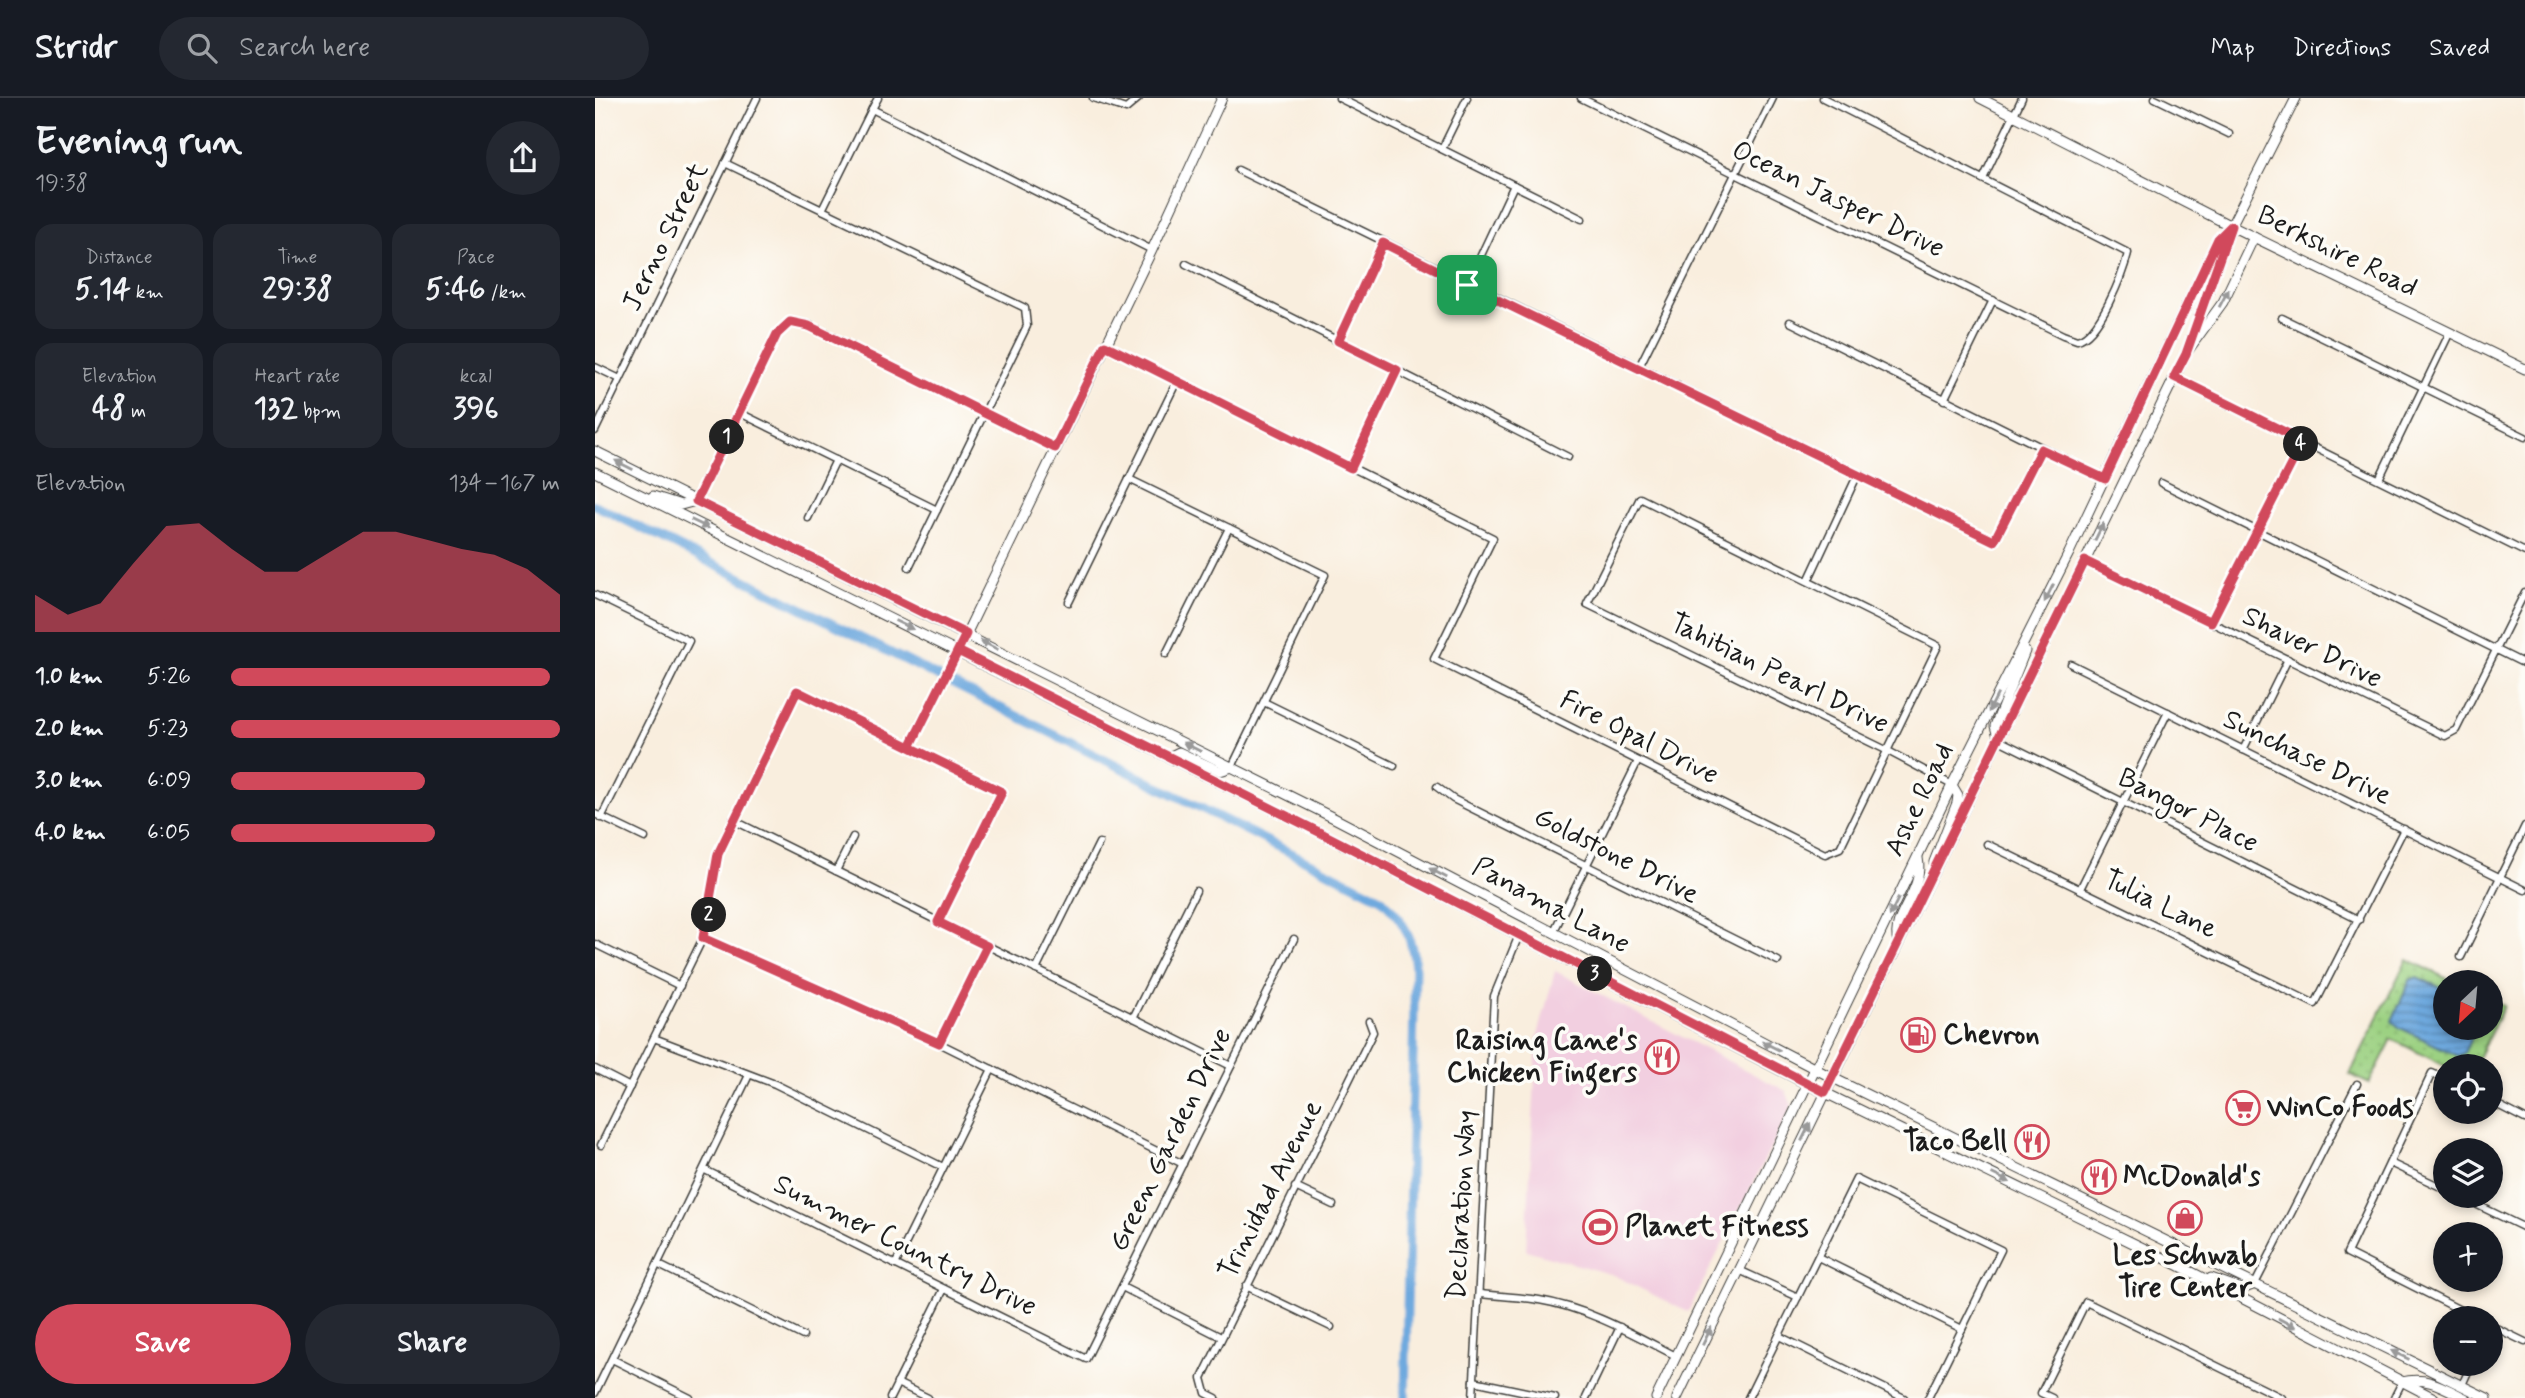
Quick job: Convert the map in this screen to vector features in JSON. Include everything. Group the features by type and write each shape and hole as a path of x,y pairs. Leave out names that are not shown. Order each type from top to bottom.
{"main road":[{"path":"958,651 1152,250 1222,98"},
{"name":"Berkshire Road","path":"1980,98 2231,226 2525,369"},
{"name":"Ashe Road","path":"1677,1398 1831,1077 1999,740 2186,354 2231,226 2296,98"},
{"name":"Ashe Road","path":"1656,1398 1952,786 2105,479 2218,239 2231,226"},
{"path":"2186,354 2223,302 2254,237"},
{"name":"Panama Lane","path":"595,451 1233,767 1815,1069 2487,1398"},
{"name":"Panama Lane","path":"595,472 1169,757 1807,1084 2180,1266 2434,1398"},
{"path":"628,489 681,505 696,501"},
{"path":"1999,740 1995,726 2017,674 2025,650 2024,642"},
{"path":"1169,757 1179,752 1220,771 1233,767"},
{"path":"1935,867 1935,852 1957,803 1958,795 1952,786"},
{"path":"1898,942 1897,928 1921,876 1918,858"},
{"path":"1519,935 1553,933"},
{"path":"2180,1266 2242,1289 2255,1284"},
{"path":"2402,1382 2418,1378 2428,1380 2465,1398"}],"street":[{"name":"Jerno Street","path":"595,431 757,98"},
{"path":"822,210 878,98"},
{"path":"1093,98 1126,109 1139,98"},
{"path":"1339,98 1583,219"},
{"path":"1442,149 1467,98"},
{"name":"Ocean Jasper Drive","path":"1581,98 2077,340 2091,332 2123,271 2128,253 1983,179"},
{"path":"1639,367 1773,98"},
{"path":"1823,98 1983,179 2022,98"},
{"path":"2155,98 2229,134"},
{"path":"872,109 1152,250"},
{"path":"725,163 1025,307 1027,326 909,567"},
{"path":"1238,170 1467,285 1994,541 2041,449"},
{"path":"1467,285 1514,185"},
{"path":"1338,341 1383,243"},
{"path":"1186,264 1568,457"},
{"path":"1944,400 1993,300"},
{"path":"2282,318 2525,437"},
{"path":"696,501 777,334 790,322 809,326 1055,448"},
{"path":"1790,322 2105,479"},
{"path":"2379,479 2450,332"},
{"path":"1105,345 1351,468 1397,370"},
{"path":"595,367 620,379"},
{"path":"2174,377 2525,552"},
{"path":"1069,602 1177,381"},
{"path":"740,412 937,510"},
{"path":"2211,622 2303,441"},
{"path":"808,518 836,460"},
{"name":"Fire Opal Drive","path":"1351,468 1493,538 1434,659 1825,854 1840,848 1888,751"},
{"path":"1857,476 1808,581 1938,646 1888,751"},
{"path":"1129,478 1325,575 1233,767"},
{"path":"2161,483 2525,664"},
{"name":"Tahitian Pearl Drive","path":"1808,581 1640,498 1587,604 1888,751 1952,786"},
{"path":"1165,653 1229,528"},
{"name":"Shaver Drive","path":"2085,561 2445,736 2456,730 2496,650"},
{"path":"2496,650 2525,592"},
{"path":"595,595 689,641 598,816 645,838"},
{"path":"910,747 958,651"},
{"path":"2243,750 2288,659"},
{"name":"Sunchase Drive","path":"2071,664 2525,890"},
{"path":"601,1145 703,938 718,854 797,691 1002,792 938,922"},
{"path":"1264,702 1394,766"},
{"path":"2080,889 2168,712"},
{"name":"Bangor Place","path":"1999,740 2359,920"},
{"path":"1553,933 1638,761"},
{"name":"Goldstone Drive","path":"1437,787 1453,799 1587,863 1778,961"},
{"path":"733,820 1231,1066"},
{"path":"2461,957 2525,826"},
{"path":"2359,920 2404,829"},
{"path":"836,871 853,836"},
{"path":"1036,970 1099,843"},
{"name":"Tulia Lane","path":"1987,844 2315,1004 2359,920"},
{"path":"1133,1018 1196,891"},
{"name":"Declaration Way","path":"1473,1398 1494,996 1519,935"},
{"path":"703,938 939,1043 1183,1164"},
{"name":"Green Garden Drive","path":"1086,1359 1294,939"},
{"path":"595,944 680,986"},
{"path":"939,1043 987,946"},
{"name":"Trinidad Avenue","path":"1216,1398 1206,1393 1202,1378 1373,1032 1369,1021"},
{"path":"654,1038 786,1089 943,1167"},
{"path":"595,1069 630,1087"},
{"path":"895,1265 992,1069"},
{"path":"2433,1073 2347,1253 2452,1306"},
{"path":"595,1393 750,1075"},
{"path":"2255,1284 2357,1084"},
{"path":"2503,1107 2525,1118"},
{"path":"2390,1163 2433,1183"},
{"name":"Summer Country Drive","path":"705,1171 1086,1359"},
{"path":"1748,1398 1856,1179 2001,1250 1928,1398"},
{"path":"1295,1187 1333,1205"},
{"path":"2484,1208 2525,1228"},
{"path":"1818,1257 1962,1329"},
{"path":"659,1265 803,1336"},
{"path":"1739,1270 1798,1297"},
{"path":"1246,1286 1331,1327"},
{"path":"1122,1287 1221,1337"},
{"path":"890,1398 944,1289"},
{"path":"1479,1294 1541,1300 1620,1327 1676,1356"},
{"path":"2052,1398 2041,1393 2086,1302 2282,1398"},
{"path":"1586,1398 1620,1327"},
{"path":"2503,1331 2525,1342"},
{"path":"1779,1336 1905,1398"},
{"path":"612,1359 690,1398"},
{"path":"2462,1385 2466,1376"},
{"path":"1474,1381 1555,1398"},
{"path":"2394,1398 2402,1382"},
{"path":"897,1383 927,1398"}],"shaded area":[{"path":"1555,971 1786,1091 1792,1106 1688,1312 1613,1275 1526,1250 1537,1039"}],"green space":[{"path":"2407,959 2433,972 2433,1040 2487,1040 2480,1054 2433,1054 2433,1060 2392,1039 2369,1084 2350,1074"}],"water":[{"path":"2417,977 2433,984 2433,1040 2470,1040 2464,1053 2454,1054 2400,1028 2392,1021 2410,980"}],"waterway":[{"path":"595,505 1381,898 1389,906 1409,937 1415,967 1405,1398"}],"place":[{"name":"Chevron","path":"1918,1035"},
{"name":"Raising Cane's Chicken Fingers","path":"1662,1057"},
{"name":"WinCo Foods","path":"2243,1108"},
{"name":"Taco Bell","path":"2032,1142"},
{"name":"McDonald's","path":"2099,1177"},
{"name":"Les Schwab Tire Center","path":"2185,1218"},
{"name":"Planet Fitness","path":"1600,1227"}],"route":[{"path":"1467,285 1383,243 1338,341 1397,370 1351,468 1105,345 1055,448 809,326 790,322 777,334 696,501 966,634 910,747 1002,792 938,922 987,946 939,1043 703,938 708,925 718,854 797,691 910,747 958,651 1325,835 1825,1092 2085,561 2211,622 2303,441 2174,377 2186,354 2193,326 2231,226 2218,239 2105,479 2041,449 1994,541 1467,285"}]}
